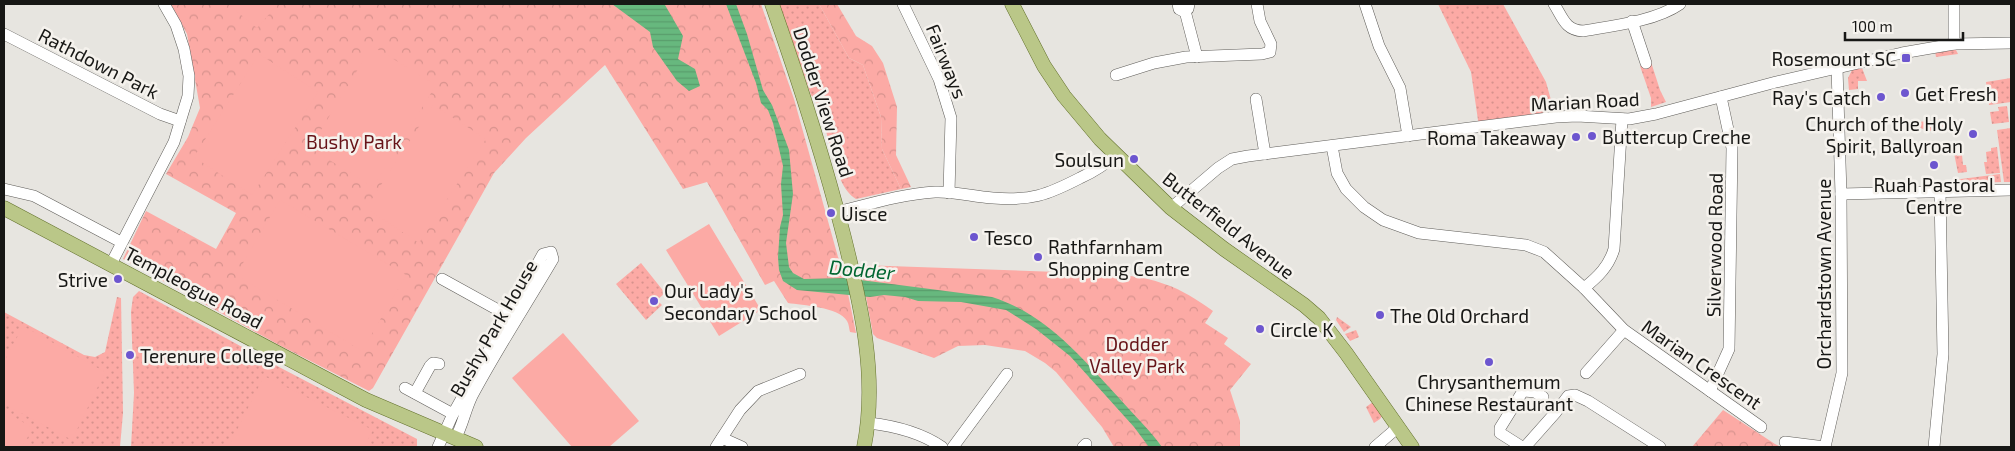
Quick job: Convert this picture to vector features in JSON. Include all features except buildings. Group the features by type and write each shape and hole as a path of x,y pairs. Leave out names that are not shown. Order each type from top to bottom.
{"main road":[{"name":"Dodder View Road","path":"772,4 814,129 838,212 852,271 869,374 868,423 864,447"},
{"name":"Butterfield Avenue","path":"1012,4 1044,66 1064,96 1116,155 1171,208 1319,318 1412,447"},
{"name":"Templeogue Road","path":"4,208 366,400 476,447"}],"street":[{"path":"111,264 174,142 188,96 189,76 178,33 164,4"},
{"name":"Fairways","path":"904,4 939,80 951,118 949,193"},
{"path":"1116,75 1154,62 1270,52 1271,44 1260,21 1257,4"},
{"path":"1364,4 1379,46 1400,88 1408,136"},
{"path":"1554,4 1567,26 1574,31 1583,32 1672,10 1680,4"},
{"path":"1954,4 1954,44"},
{"path":"1184,6 1197,57"},
{"path":"1632,21 1646,63"},
{"name":"Rathdown Park","path":"4,34 160,114 180,121"},
{"name":"Marian Road","path":"1171,208 1193,187 1232,159 1561,117 1577,116 1622,119 1656,114 1776,82 1902,53 1954,44 2011,43"},
{"name":"Orchardstown Avenue","path":"1825,447 1842,373 1841,194 1837,68"},
{"name":"Silverwood Road","path":"1710,391 1729,349 1732,148 1721,97"},
{"path":"1256,99 1265,154"},
{"path":"1584,288 1604,270 1611,259 1614,249 1622,119"},
{"name":"Marian Crescent","path":"1332,146 1337,174 1346,189 1364,207 1383,220 1419,233 1526,245 1544,252 1584,288 1624,330 1761,427"},
{"path":"838,212 896,197 937,192 1008,199 1048,194 1108,163 1116,155"},
{"path":"4,189 34,196 121,242"},
{"path":"1841,194 2011,190"},
{"path":"1934,447 1943,354 1940,192"},
{"name":"Bushy Park House","path":"551,252 553,259 481,380 465,410 464,418 450,436 453,414 543,254 551,252"},
{"name":"Bushy Park House","path":"442,279 509,316"},
{"name":"Marian Crescent","path":"1586,373 1624,330"},
{"name":"Bushy Park House","path":"439,364 433,363 410,390 453,414"},
{"path":"742,447 719,442 740,410 758,391 800,374"},
{"path":"953,447 1006,374"},
{"path":"1543,397 1535,392 1523,391 1500,428 1500,433 1523,447 1556,412 1568,396 1575,395 1588,401 1660,447"},
{"path":"868,423 901,428 916,433 942,447"},
{"path":"1375,447 1397,428"},
{"path":"438,447 450,436"},
{"path":"1784,442 1825,447"}],"green space":[{"name":"Bushy Park","path":"171,4 761,4 794,99 838,257 842,264 856,333 850,332 847,321 843,316 829,310 788,303 774,281 765,285 707,182 683,189 605,65 526,138 494,173 373,388 369,391 281,346 123,259 146,211 216,249 236,213 166,174 188,137 200,108 187,34"},
{"path":"228,4 278,4 257,28"},
{"path":"779,4 819,4 849,58 863,65 881,117 882,149 901,189 856,199 847,191 841,180 823,120 818,106 811,95"},
{"path":"819,4 837,4 856,36 872,46 883,63 897,107 896,155 911,187 901,189 882,149 881,117 863,65 849,58"},
{"path":"1438,4 1503,4 1546,82 1556,118 1479,127 1471,72"},
{"path":"372,46 436,85 373,187 310,148"},
{"path":"1955,48 1958,54 1936,57 1935,51"},
{"path":"259,54 318,92 252,195 194,157"},
{"path":"1651,62 1666,102 1651,107 1651,98 1640,66"},
{"path":"1853,68 1862,68 1867,81 1858,81 1858,89 1849,90 1848,78"},
{"path":"2011,78 2011,102 1989,105 1986,82"},
{"path":"433,105 486,139 419,243 366,208"},
{"path":"2007,106 2009,122 1992,124 1990,112 1999,111 1998,107"},
{"path":"1944,119 1945,129 1927,131 1919,127 1919,122"},
{"path":"2011,128 2011,182 2004,182 1997,130"},
{"path":"1997,147 2000,173 1986,174 1984,162 1987,162 1986,152 1991,151 1991,148"},
{"path":"1954,153 1957,156 1962,155 1963,165 1966,165 1967,172 1958,173"},
{"path":"2000,174 2001,182 1954,184 1953,180"},
{"path":"280,200 406,275 362,351 236,275"},
{"path":"709,224 761,310 719,336 666,250"},
{"path":"641,263 665,293 657,300 662,305 646,320 616,284"},
{"name":"Dodder Valley Park","path":"860,265 1114,274 1155,281 1178,289 1213,311 1205,323 1228,338 1224,344 1251,364 1230,390 1240,421 1240,447 1114,447 1102,427 1056,372 1025,351 985,345 958,346 934,358 877,338 873,334"},
{"path":"139,291 417,439 417,447 131,447 134,393 131,312 133,297"},
{"path":"117,297 121,298 123,413 120,447 4,447 4,312 84,355 95,357 105,352"},
{"path":"1337,317 1351,327 1344,332 1336,320"},
{"path":"23,326 105,372 72,440 4,404 4,362"},
{"path":"1356,330 1359,337 1350,341 1345,334"},
{"path":"563,333 639,421 609,447 572,447 512,378"},
{"path":"264,376 373,430 364,447 235,447 230,444"},
{"path":"1373,402 1382,416 1374,423 1366,407"},
{"path":"1723,410 1775,444 1781,447 1692,447"},
{"path":"4,411 33,428 22,447 4,447"}],"shaded area":[{"path":"612,4 665,5 683,36 678,59 695,69 700,86 689,91 677,81 653,47 650,32"},
{"path":"726,4 736,4 747,34 763,90 772,105 789,150 793,194 786,243 789,267 793,273 804,279 845,278 992,297 1011,305 1029,314 1046,326 1077,353 1147,428 1162,447 1149,447 1134,427 1070,356 1036,329 1006,310 961,302 918,301 905,297 884,295 870,297 797,290 783,281 779,270 778,257 780,227 783,215 781,184 783,166 773,123 768,110 761,103 756,83"}],"place":[{"name":"Rosemount SC","path":"1906,58"},
{"name":"Get Fresh","path":"1905,93"},
{"name":"Ray's Catch","path":"1881,97"},
{"name":"Church of the Holy Spirit, Ballyroan","path":"1973,134"},
{"name":"Buttercup Creche","path":"1592,136"},
{"name":"Roma Takeaway","path":"1576,137"},
{"name":"Soulsun","path":"1134,159"},
{"name":"Ruah Pastoral Centre","path":"1934,165"},
{"name":"Uisce","path":"831,213"},
{"name":"Tesco","path":"974,237"},
{"name":"Rathfarnham Shopping Centre","path":"1038,257"},
{"name":"Strive","path":"118,279"},
{"name":"Our Lady's Secondary School","path":"654,301"},
{"name":"The Old Orchard","path":"1380,315"},
{"name":"Circle K","path":"1260,329"},
{"name":"Terenure College","path":"130,355"},
{"name":"Chrysanthemum Chinese Restaurant","path":"1489,362"}],"water label":[{"name":"Dodder","path":"862,269"}]}
